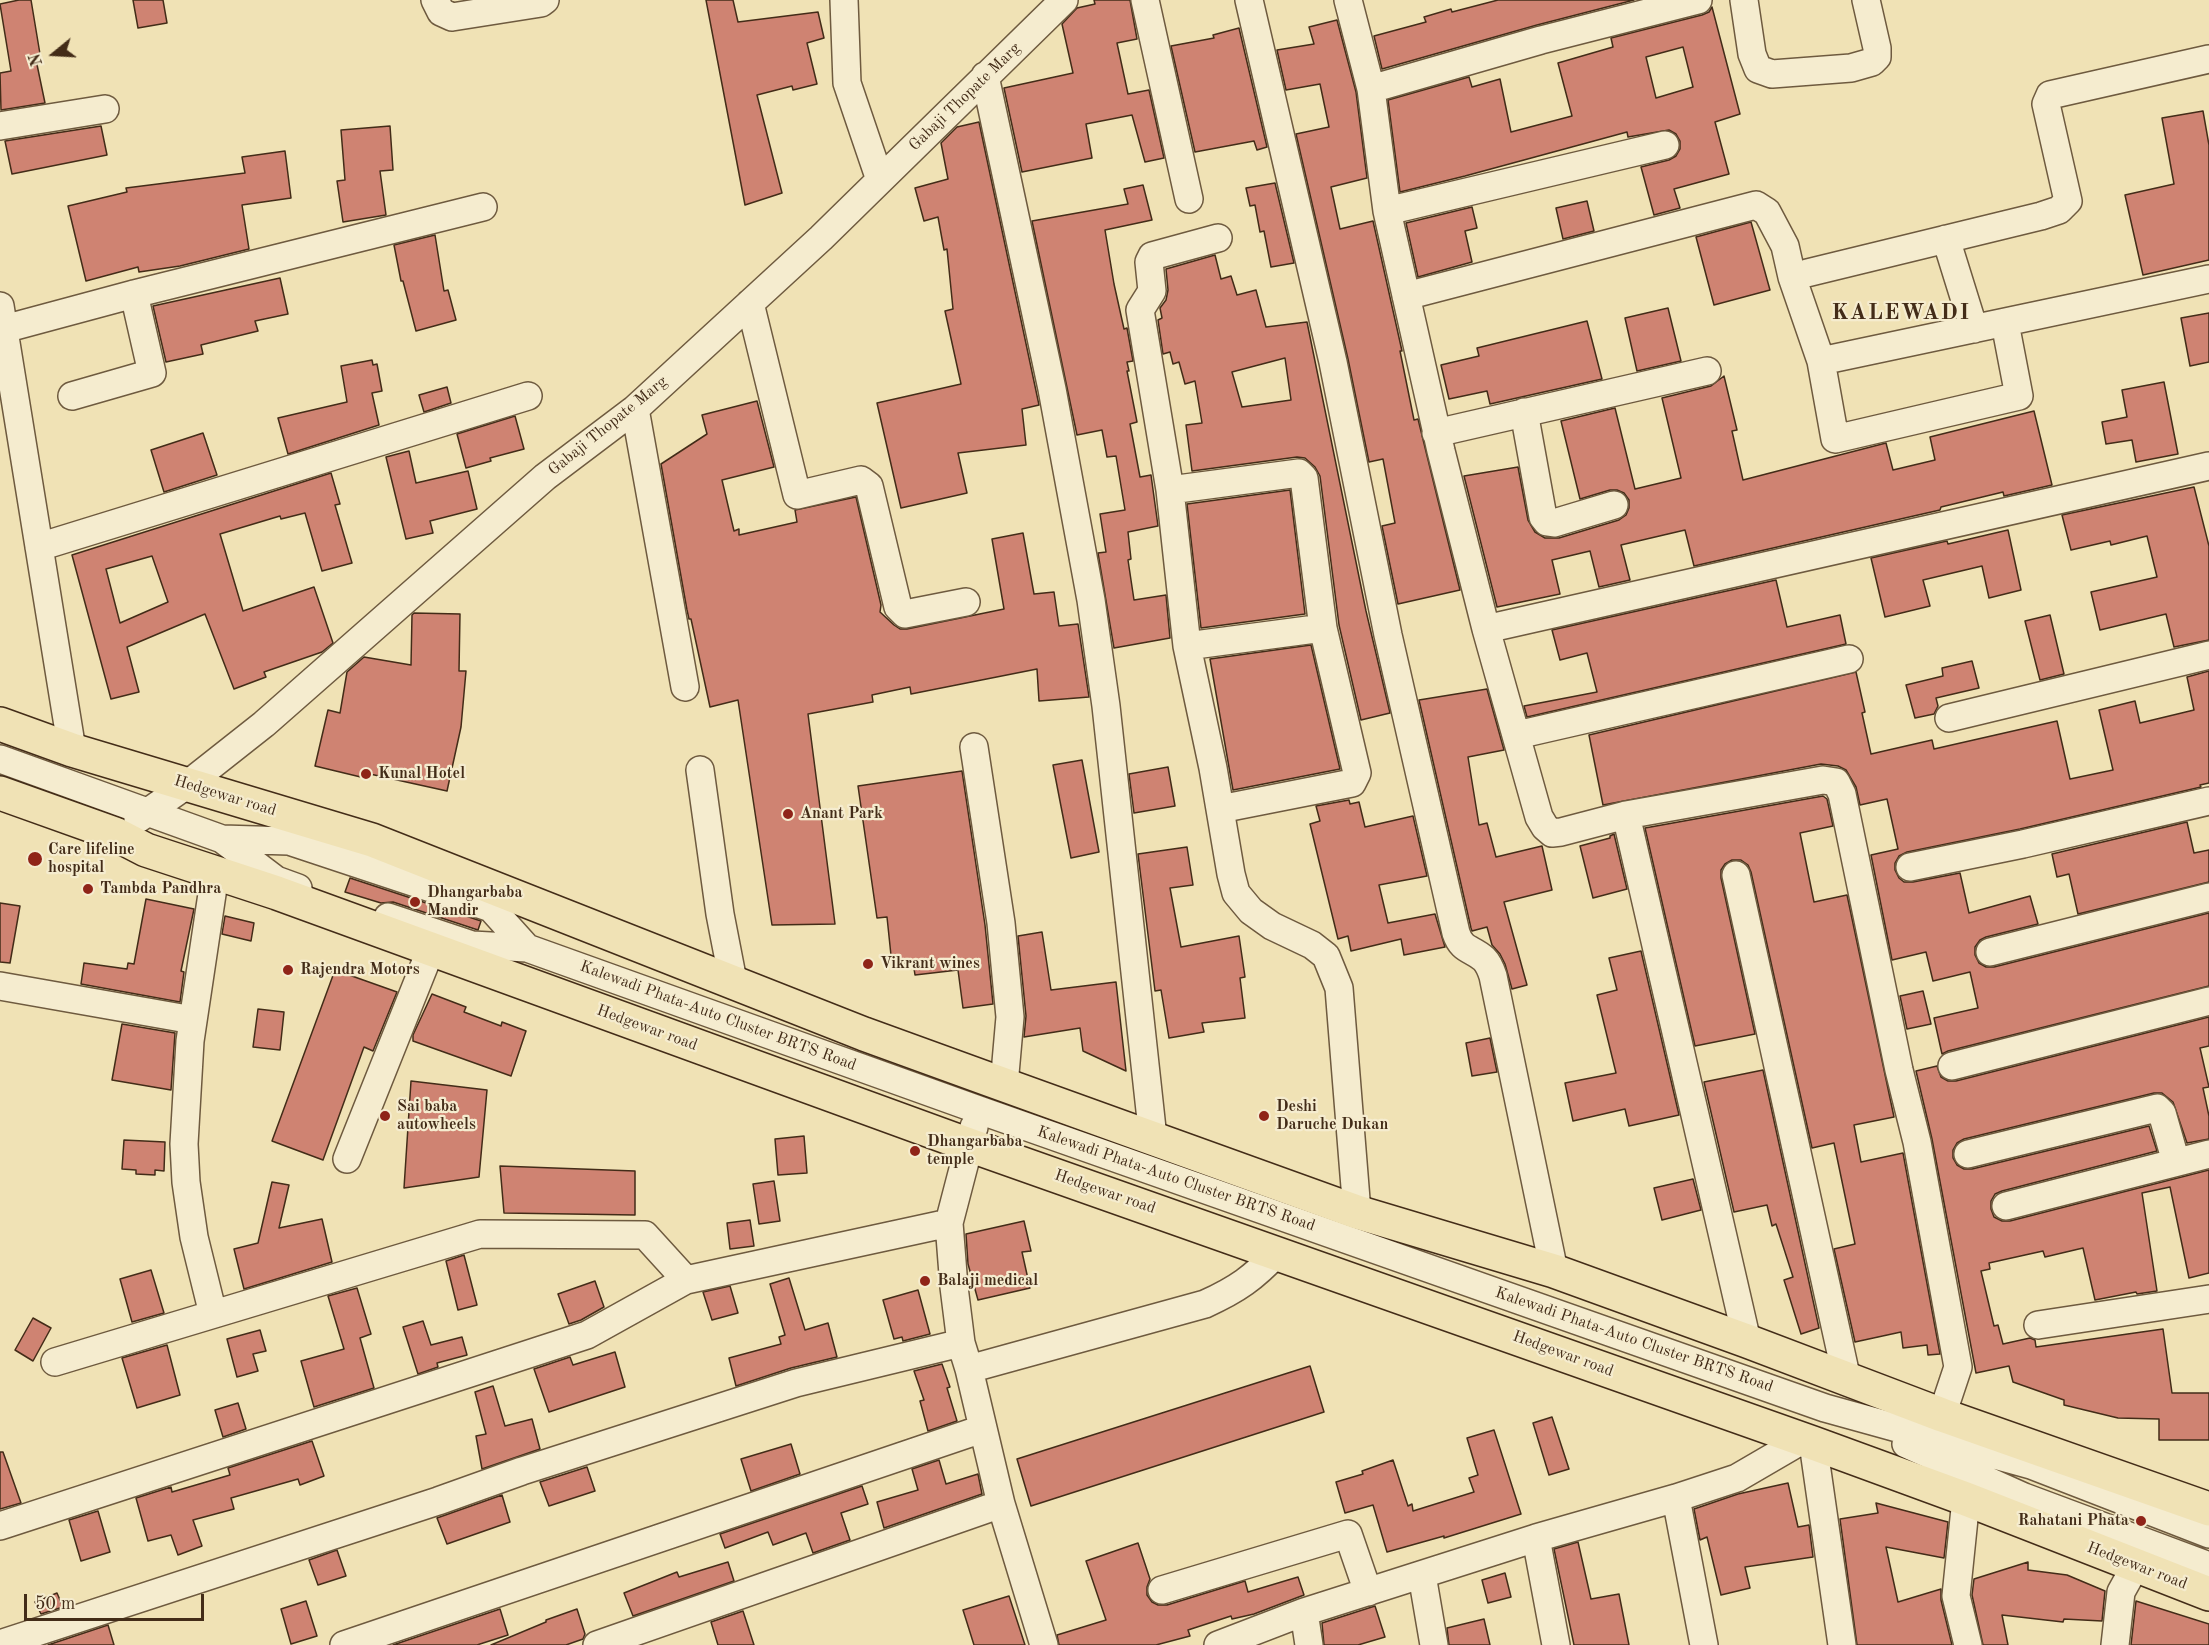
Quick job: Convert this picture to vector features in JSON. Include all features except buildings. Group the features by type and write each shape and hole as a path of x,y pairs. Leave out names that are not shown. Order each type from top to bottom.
{"main road":[{"name":"Hedgewar road","path":"0,724 72,750 372,840 864,1034 991,1091 1153,1138 1358,1212 1554,1271 1942,1415 2209,1509"},
{"name":"Hedgewar road","path":"0,793 115,834 146,850 277,893 969,1145 1278,1252 1966,1498 2209,1594"}],"street":[{"path":"435,0 441,12 452,17 541,3 545,0"},
{"path":"844,0 848,83 880,180"},
{"name":"Gabaji Thopate Marg","path":"115,834 188,784 264,724 544,477 635,409 821,238 1064,0"},
{"path":"1145,0 1190,199"},
{"path":"1249,0 1333,362 1388,634 1456,933 1459,942 1482,957 1493,976 1554,1271"},
{"path":"1348,0 1371,89 1387,211 1436,433 1486,629 1539,817 1545,827 1552,833 1561,832 1626,815 1823,780 1836,782 1842,794 1899,1070 1917,1142 1958,1366 1942,1415"},
{"path":"1371,89 1562,34 1698,0"},
{"path":"1744,0 1752,54 1758,69 1772,74 1851,68 1872,62 1877,57 1877,48 1866,0"},
{"path":"1800,275 2059,210 2068,201 2046,104 2050,95 2209,59"},
{"path":"985,76 1052,389 1091,600 1106,706 1153,1138"},
{"path":"0,126 105,109"},
{"path":"1387,211 1665,145"},
{"path":"1406,296 1756,205 1767,212 1800,275 1821,361 1835,439 2019,396 2008,322"},
{"path":"72,750 2,318 134,294 483,207"},
{"path":"1218,238 1152,256 1149,262 1152,291 1140,310 1170,490 1187,646 1236,893 1251,911 1272,926 1312,945 1326,956 1339,988 1358,1212"},
{"path":"1946,239 1974,329"},
{"path":"1821,361 2209,279"},
{"path":"72,396 152,373 134,294"},
{"path":"750,303 797,495 861,480 869,486 898,607 905,614 966,602"},
{"path":"1436,433 1707,371"},
{"path":"39,547 528,396"},
{"path":"635,409 685,687"},
{"path":"1524,412 1543,517 1547,522 1554,523 1614,505"},
{"path":"1486,629 2209,466"},
{"path":"1170,490 1299,472 1304,478 1323,628 1357,773 1352,783 1220,809"},
{"path":"1187,646 1323,628"},
{"path":"1949,718 2209,655"},
{"path":"1517,735 1849,659"},
{"path":"974,747 1000,923 1010,1017 991,1091 969,1145 949,1223 954,1287 965,1356 1001,1504 1044,1645"},
{"name":"Kalewadi Phata-Auto Cluster BRTS Road","path":"0,759 222,839 276,880 472,945 527,948 991,1091 1825,1408 2024,1497 2209,1566"},
{"path":"700,770 720,914 733,981"},
{"path":"1910,867 2023,844 2209,801"},
{"path":"1626,815 1747,1341"},
{"name":"Kalewadi Phata-Auto Cluster BRTS Road","path":"222,839 289,841 491,908 527,948"},
{"path":"213,1314 194,1237 186,1182 184,1144 193,1020 215,874"},
{"path":"1736,875 1846,1380"},
{"path":"1990,952 2209,897"},
{"path":"347,1159 431,950"},
{"path":"0,986 193,1020"},
{"path":"1952,1066 2209,1001"},
{"path":"1968,1154 2157,1108 2162,1113 2176,1162"},
{"path":"2006,1206 2209,1154"},
{"path":"0,1526 587,1335 686,1280 949,1223"},
{"path":"55,1362 480,1234 645,1235 686,1280"},
{"path":"0,1644 796,1383 965,1356 1205,1304 1233,1292 1253,1278 1278,1252"},
{"path":"2038,1325 2209,1299"},
{"name":"Kalewadi Phata-Auto Cluster BRTS Road","path":"1825,1408 2031,1465 2209,1534"},
{"path":"344,1645 982,1429"},
{"path":"1218,1645 1304,1612 1536,1538 1737,1478 1808,1441 1842,1645"},
{"path":"1676,1498 1704,1645"},
{"path":"1966,1498 1956,1596 1968,1645"},
{"path":"597,1645 1001,1504"},
{"path":"1162,1590 1348,1534 1368,1592"},
{"path":"1536,1538 1556,1645"},
{"path":"2115,1645 2121,1592 2136,1565"},
{"path":"1422,1575 1434,1645"},
{"path":"1304,1612 1309,1645"}],"place":[{"name":"Kunal Hotel","path":"366,774"},
{"name":"Anant Park","path":"788,814"},
{"name":"Care lifeline hospital","path":"35,859"},
{"name":"Tambda Pandhra","path":"88,889"},
{"name":"Dhangarbaba Mandir","path":"415,902"},
{"name":"Vikrant wines","path":"868,964"},
{"name":"Rajendra Motors","path":"288,970"},
{"name":"Sai baba autowheels","path":"385,1116"},
{"name":"Deshi Daruche Dukan","path":"1264,1116"},
{"name":"Dhangarbaba temple","path":"915,1151"},
{"name":"Balaji medical","path":"925,1281"},
{"name":"Rahatani Phata","path":"2141,1521"}],"district":[{"name":"KALEWADI","path":"1901,313"}]}
